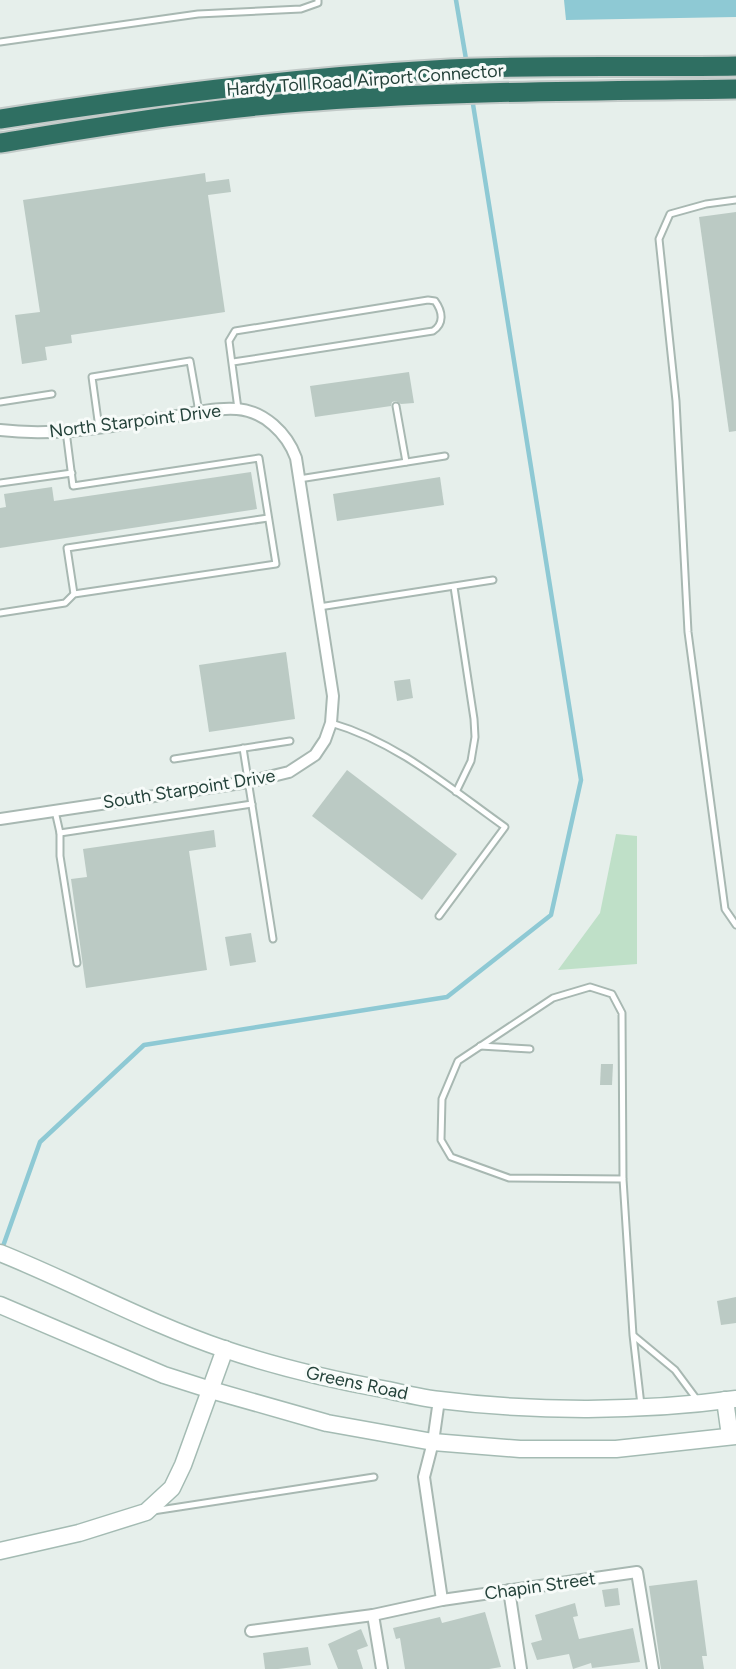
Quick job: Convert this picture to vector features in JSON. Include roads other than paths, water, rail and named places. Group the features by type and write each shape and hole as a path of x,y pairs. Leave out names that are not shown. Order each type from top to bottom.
{"highway":[{"name":"Hardy Toll Road Airport Connector","path":"0,119 196,91 431,70 736,66"},
{"name":"Hardy Toll Road Airport Connector","path":"0,143 176,115 314,101 503,92 736,89"}],"main road":[{"name":"Greens Road","path":"6,1256 179,1332 225,1349 341,1382 439,1400 524,1407 699,1404 731,1399"},
{"path":"0,1305 164,1375 211,1390 327,1423 433,1442 520,1449 616,1449 733,1436 731,1399"},
{"path":"0,1551 79,1533 146,1512 172,1488 225,1349"}],"street":[{"name":"North Starpoint Drive","path":"0,430 23,433 66,431 238,409 270,422 291,444 296,458 313,577"},
{"name":"South Starpoint Drive","path":"0,819 248,782 289,772 315,755 326,740 331,723 333,696 313,577"},
{"path":"439,1400 424,1478 442,1600"},
{"name":"Chapin Street","path":"251,1631 373,1615 442,1600 637,1572 653,1669"},
{"path":"509,1590 522,1669"},
{"path":"373,1615 382,1669"}],"lane":[{"path":"0,42 198,15 301,9 317,3 318,0"},
{"path":"736,200 706,204 670,214 659,239 677,401 688,632 725,909 736,925"},
{"path":"233,362 432,331 441,323 438,305 429,300 236,331 229,341 238,409"},
{"path":"99,428 92,377 190,361 199,413"},
{"path":"0,402 52,394"},
{"path":"396,406 406,462"},
{"path":"0,613 65,603 74,594 276,564 260,458 74,486 66,431"},
{"path":"299,479 445,456"},
{"path":"0,483 72,473"},
{"path":"74,594 67,548 268,518"},
{"path":"318,607 493,580"},
{"path":"454,587 475,737 471,761 456,792"},
{"path":"331,723 386,746 505,827 439,916"},
{"path":"174,759 290,741"},
{"path":"243,748 273,939"},
{"path":"60,833 252,804"},
{"path":"55,811 77,963"},
{"path":"623,1178 509,1178 451,1157 441,1140 442,1099 458,1060 553,998 590,987 612,994 622,1013 623,1178 633,1335 641,1406"},
{"path":"480,1046 530,1049"},
{"path":"633,1335 675,1370 699,1404"},
{"path":"146,1512 374,1476"}],"water":[{"path":"564,0 736,0 736,17 566,20"}],"waterway":[{"path":"456,0 467,65"},
{"path":"2,1249 40,1142 144,1045 447,997 551,915 581,780 472,98"}]}
